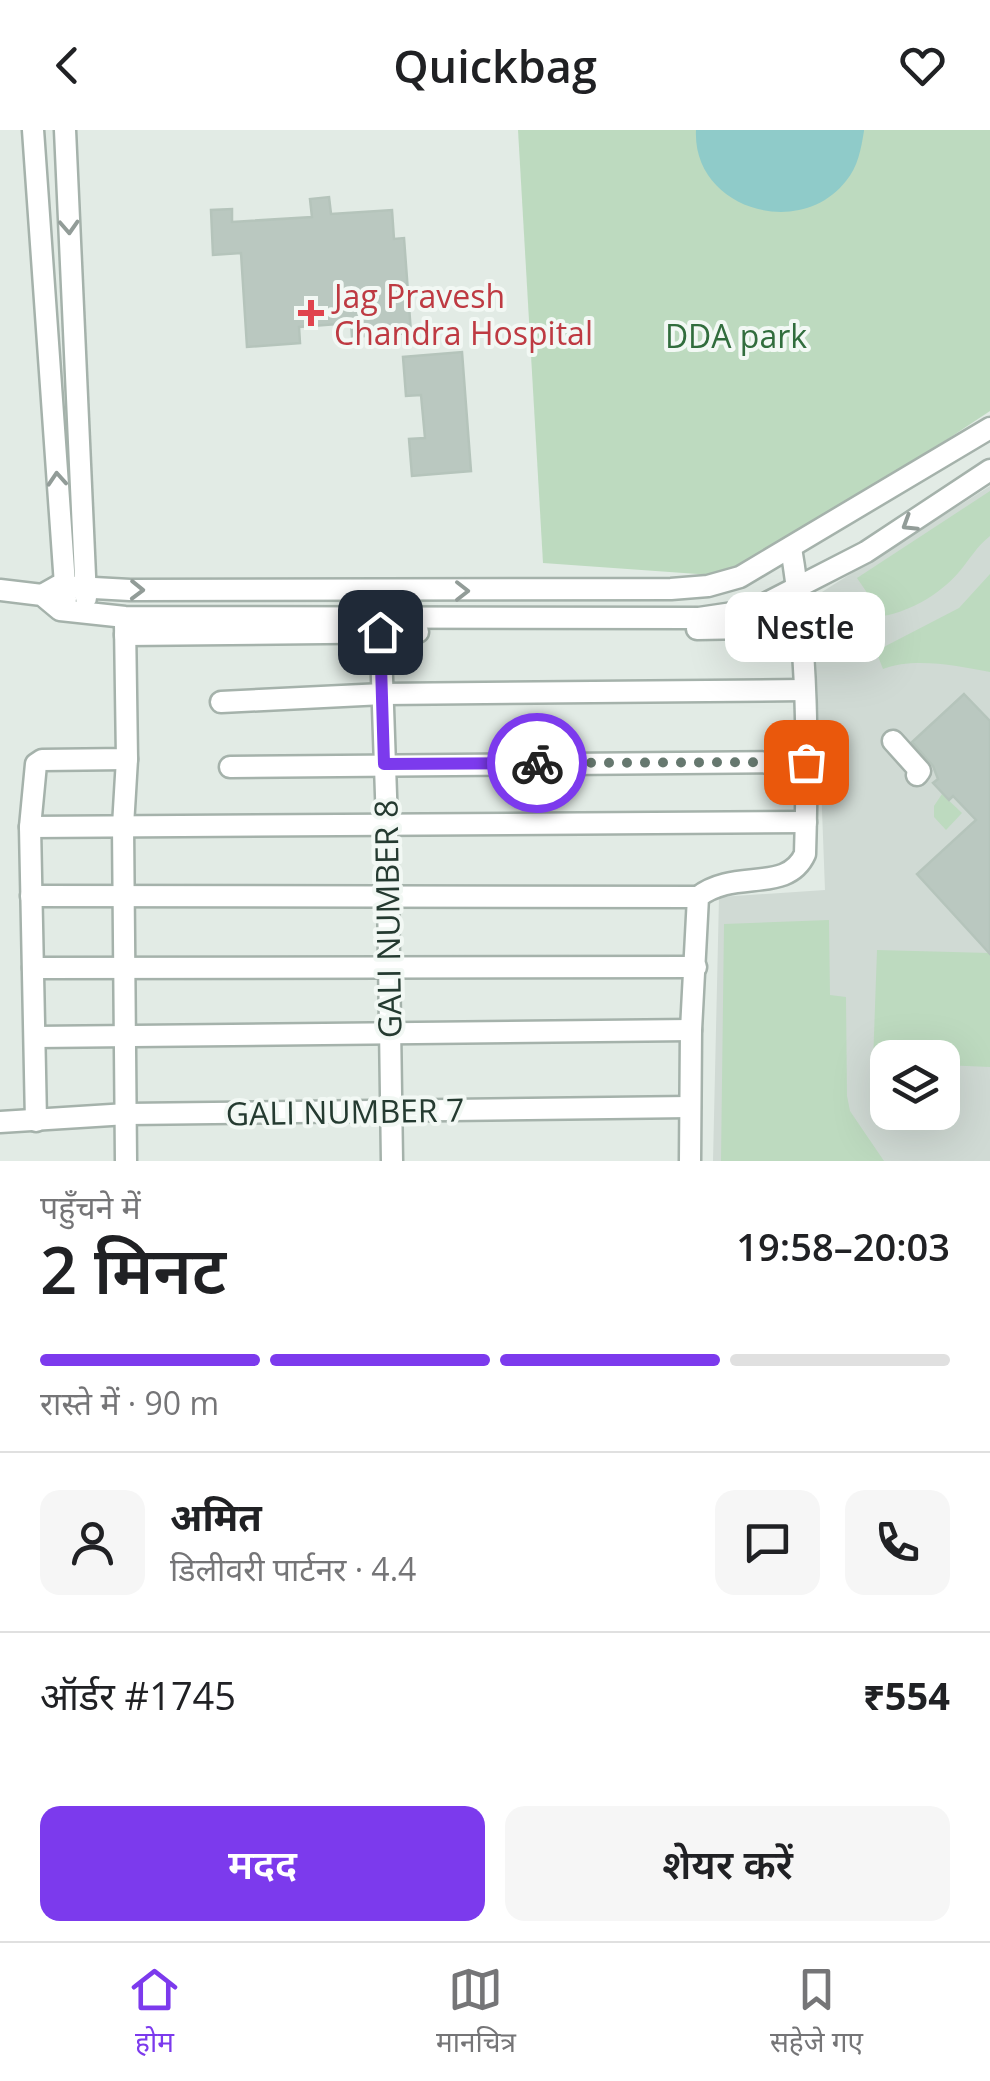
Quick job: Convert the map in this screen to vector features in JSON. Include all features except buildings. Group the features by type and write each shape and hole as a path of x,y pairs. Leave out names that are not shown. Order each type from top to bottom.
{"street":[{"path":"33,130 77,612"},
{"path":"65,130 75,587"},
{"path":"42,595 58,586 130,590 708,586 740,578 990,428"},
{"path":"380,625 699,618 753,610 866,552 990,470"},
{"path":"31,896 698,897 711,887 730,881 776,878 800,866 805,854 804,690 798,588 790,548"},
{"path":"0,590 42,595 60,610 125,626 800,627"},
{"name":"GALI NUMBER 8","path":"380,625 392,1161"},
{"path":"125,626 122,826 126,1161"},
{"path":"221,702 383,694 804,690"},
{"path":"893,741 920,771 917,775"},
{"path":"36,1121 30,827 36,767 39,761 126,759"},
{"path":"230,767 806,762"},
{"path":"30,827 806,822"},
{"path":"690,1161 698,897"},
{"path":"33,968 696,967"},
{"path":"35,1038 691,1030"},
{"name":"GALI NUMBER 7","path":"0,1122 127,1114 690,1107"}],"shaded area":[{"path":"990,486 990,1161 713,1161 719,897 825,890 814,597"}],"green space":[{"name":"DDA park","path":"518,130 990,130 990,411 740,577 543,563"},
{"path":"990,491 990,536 959,572 922,602 877,617 874,603 857,578"},
{"path":"990,574 990,672 922,663 883,669 876,651 959,608"},
{"path":"942,794 962,813 946,830 934,817 934,806"},
{"path":"829,920 830,995 846,997 850,1111 884,1161 721,1161 724,924"},
{"path":"877,950 990,953 990,1067 960,1066 960,1040 874,1040"}],"water":[{"path":"696,130 864,131 856,164 846,181 826,199 802,209 777,212 752,207 729,196 711,179 699,157"}],"way so far":[{"path":"537,763 806,762"}],"place":[{"name":"Jag Pravesh Chandra Hospital","path":"311,313"},
{"name":"Nestle","path":"806,762"}],"route":[{"path":"380,632 384,764 537,763"}]}
